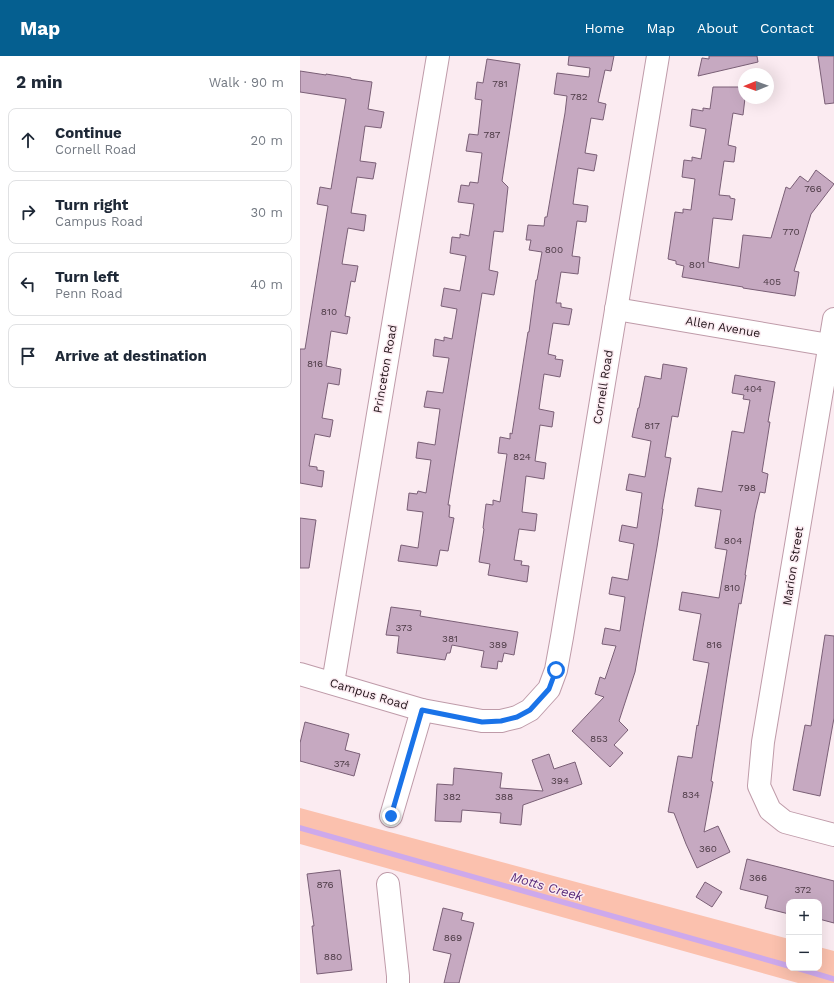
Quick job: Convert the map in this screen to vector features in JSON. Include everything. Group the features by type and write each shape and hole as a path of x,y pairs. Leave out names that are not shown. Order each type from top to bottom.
{"street":[{"name":"Princeton Road","path":"333,683 438,56"},
{"name":"Cornell Road","path":"530,710 549,689 556,670 658,56"},
{"name":"Allen Avenue","path":"616,309 829,345"},
{"name":"Marion Street","path":"834,319 763,742 759,786 770,810 785,822 834,835"},
{"name":"Campus Road","path":"300,674 422,710 482,722 501,721 517,717 530,710"},
{"path":"391,816 422,710"},
{"path":"388,884 398,968 398,983"}],"shaded area":[{"path":"300,808 786,938 786,971 822,971 822,948 834,951 834,983 798,983 300,844"}],"building":[{"path":"569,56 614,56 611,71 605,70 598,102 606,104 603,120 591,118 585,153 597,155 594,171 578,168 573,204 588,206 586,222 577,221 572,256 580,257 578,274 561,272 556,303 561,303 561,307 572,309 569,325 553,323 548,354 556,356 555,359 563,360 560,377 544,374 539,409 554,412 552,427 540,425 535,461 546,463 544,479 526,476 522,512 537,514 535,531 519,529 514,560 522,561 521,565 529,566 527,582 488,575 490,564 479,562 486,504 493,505 493,500 500,502 507,454 498,453 500,437 510,439 510,433 512,434 536,280 542,252 529,250 531,240 526,240 528,225 544,226 545,217 547,217 565,113 567,96 554,94 557,73 589,77 590,68 568,65"},
{"path":"709,56 757,56 758,62 698,76 702,58 709,59"},
{"path":"818,56 834,56 834,103 825,104"},
{"path":"487,59 520,64 502,181 508,187 503,232 494,231 489,270 498,272 494,295 482,293 448,505 450,505 449,517 454,518 448,551 440,550 437,566 398,561 401,545 418,548 423,512 407,510 409,493 417,494 418,491 426,493 431,460 416,458 418,442 435,445 440,409 424,407 427,391 443,393 449,358 433,356 435,339 444,341 444,337 452,339 457,309 441,306 444,288 460,291 466,256 450,253 452,237 460,238 460,234 469,236 474,204 458,202 461,185 469,186 470,182 478,183 482,153 466,151 469,134 478,135 482,100 475,99 477,82 483,83"},
{"path":"300,71 372,82 368,109 384,112 381,128 365,126 360,161 376,163 373,179 357,177 351,213 366,215 364,231 348,228 342,264 358,266 355,282 351,281 345,316 350,317 347,334 331,331 326,366 341,369 339,385 328,383 322,418 333,420 330,437 315,434 309,466 317,467 317,470 324,471 322,487 300,483 300,349 305,349 328,206 317,204 320,187 331,189 346,99 300,92"},
{"path":"713,87 738,87 738,104 744,104 743,115 733,113 728,145 736,147 734,162 724,161 719,195 730,196 730,198 735,199 732,220 713,218 708,262 739,268 743,235 771,238 786,187 790,189 800,176 808,182 816,170 834,184 811,214 794,271 799,272 795,296 682,277 684,266 676,264 676,261 668,259 675,212 683,213 683,209 691,210 695,179 682,177 684,160 692,161 692,157 701,159 706,129 690,126 692,109 703,111 703,108 710,109"},
{"path":"663,364 687,368 678,417 672,416 665,457 671,458 635,672 619,721 628,730 614,745 623,753 610,767 572,731 604,697 595,694 600,677 605,679 616,646 602,644 605,628 620,631 625,597 609,594 612,577 628,580 634,544 619,541 622,525 637,528 642,493 626,490 629,474 645,477 651,441 632,437 645,376 661,379"},
{"path":"735,375 775,382 768,422 770,422 762,472 768,474 765,493 760,492 755,513 746,575 741,604 739,603 727,677 711,781 713,782 704,832 718,826 730,852 697,868 674,813 668,812 678,756 692,758 709,663 693,660 701,614 679,610 682,592 719,598 727,550 715,548 721,510 695,506 698,488 722,492 732,431 744,433 750,400 743,399 744,395 732,393"},
{"path":"300,518 316,520 309,568 300,568"},
{"path":"391,607 421,611 420,616 518,632 514,655 504,653 502,662 498,661 497,669 481,667 484,651 452,645 450,653 447,653 445,660 397,653 399,636 386,635"},
{"path":"825,635 834,636 834,718 820,796 793,790 805,725 811,726"},
{"path":"305,722 349,734 345,750 360,754 354,776 300,761 300,743"},
{"path":"549,754 554,769 575,762 582,784 523,805 521,825 500,823 501,813 462,810 461,822 435,821 437,784 453,785 454,768 502,773 500,788 543,791 532,760"},
{"path":"747,859 834,881 834,923 822,920 822,899 786,899 786,913 765,908 768,896 740,889"},
{"path":"340,870 352,970 317,974 312,926 314,926 307,874"},
{"path":"705,882 722,892 712,907 696,897"},
{"path":"443,908 463,913 461,920 474,923 459,983 444,983 451,954 433,950"}],"waterway":[{"name":"Motts Creek","path":"300,828 786,965"},
{"name":"Motts Creek","path":"807,971 834,979"}],"route":[{"path":"391,816 422,710 482,722 501,721 517,717 530,710 549,689 556,670"}]}
